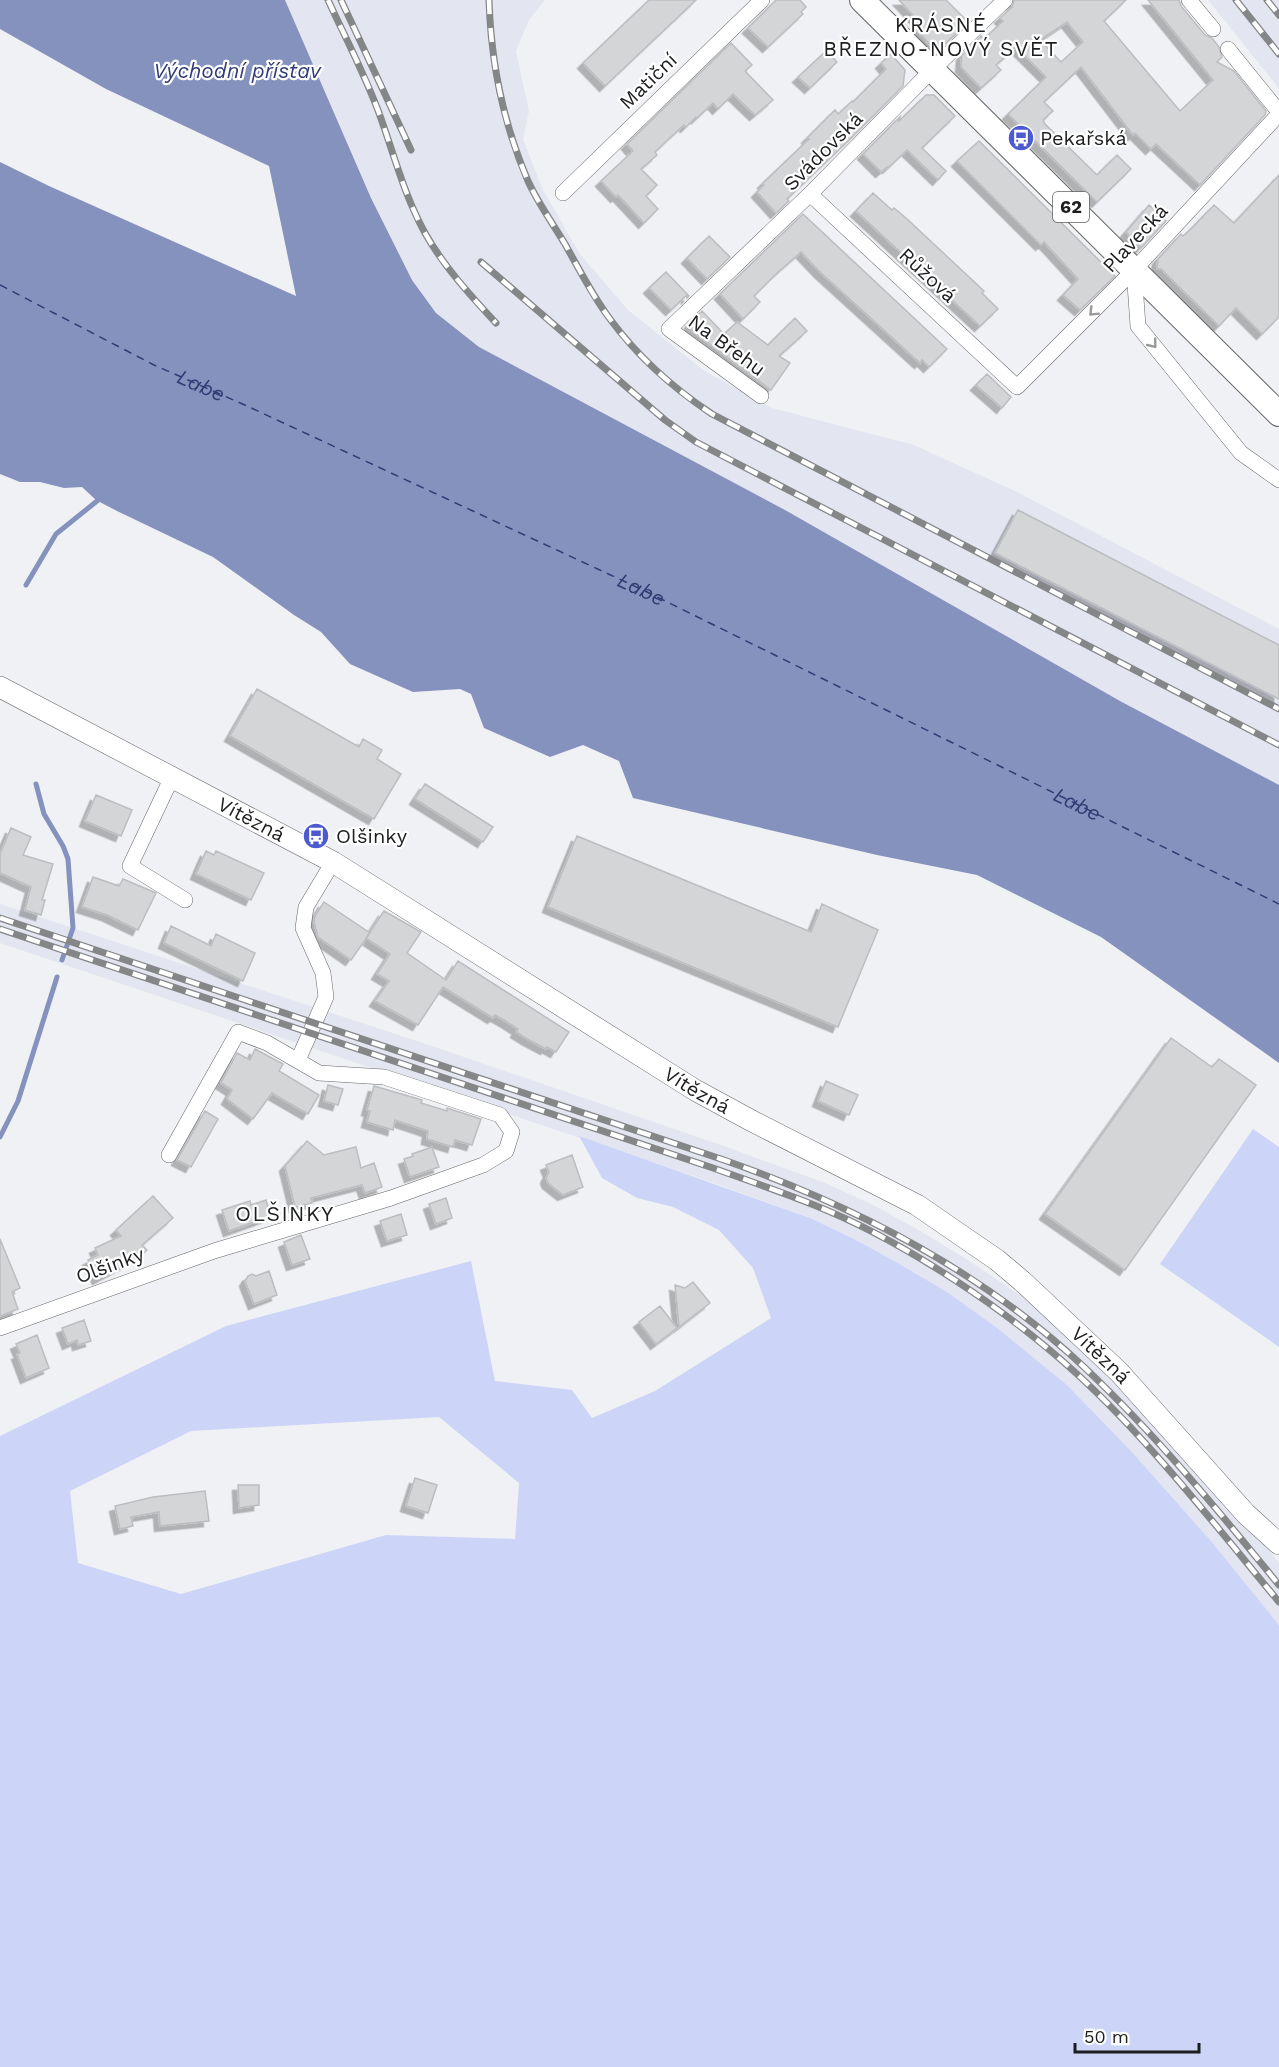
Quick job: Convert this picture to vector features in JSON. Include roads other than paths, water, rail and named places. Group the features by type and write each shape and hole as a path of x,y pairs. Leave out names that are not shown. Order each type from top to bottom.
{"main road":[{"name":"62","path":"862,0 1279,414"},
{"name":"Vítězná","path":"0,687 333,862 695,1090 917,1205 977,1245 1022,1281 1119,1372 1246,1514 1279,1544"}],"street":[{"name":"Matiční","path":"563,193 762,0"},
{"name":"Svádovská","path":"669,329 810,194 932,70 1005,0"},
{"path":"1189,0 1213,29"},
{"path":"1228,49 1279,113"},
{"name":"Plavecká","path":"1017,387 1134,270 1279,113"},
{"name":"Růžová","path":"810,194 1017,387"},
{"path":"1134,270 1138,326 1242,453 1279,480"},
{"name":"Na Břehu","path":"669,329 761,396"},
{"path":"172,777 130,866 185,900"},
{"path":"298,1060 326,997 323,973 303,928 306,907 333,862"},
{"name":"Olšinky","path":"0,1328 214,1251 391,1198 483,1165 506,1151 512,1132 500,1115 384,1077 319,1073 267,1043 238,1032 169,1155"}],"water":[{"path":"0,0 285,0 371,198 412,280 436,313 479,347 785,510 1120,701 1279,785 1279,1063 1101,937 977,875 877,855 633,798 619,761 583,745 550,757 484,728 471,694 460,689 413,692 350,664 321,632 213,557 96,500 82,487 64,488 40,482 20,482 0,474 0,162 296,296 269,166 106,89 0,29"}],"waterway":[{"path":"26,585 56,534 102,497"},
{"path":"36,784 44,814 68,859 73,928 62,960"},
{"path":"0,1137 18,1101 57,977"}],"railway":[{"path":"328,0 361,70 405,189 425,233 449,269 496,323"},
{"path":"341,0 411,150"},
{"path":"489,0 492,47 500,92 505,115 528,181 603,310 632,346 657,371 712,414 1279,709"},
{"path":"1236,0 1279,54"},
{"path":"1267,0 1279,15"},
{"path":"481,262 665,420 696,442 1279,745"},
{"path":"0,918 721,1159 819,1197 914,1244 1003,1301 1085,1368 1162,1446 1279,1585"},
{"path":"0,929 716,1169 814,1205 883,1237 986,1301 1019,1325 1077,1374 1156,1456 1279,1602"}],"place":[{"name":"Pekařská","path":"1021,138"},
{"name":"Olšinky","path":"316,836"}],"district":[{"name":"KRÁSNÉ BŘEZNO-NOVÝ SVĚT","path":"941,37"},
{"name":"OLŠINKY","path":"285,1214"}],"water label":[{"name":"Východní přístav","path":"237,71"},
{"name":"Labe","path":"201,386"},
{"name":"Labe","path":"640,592"},
{"name":"Labe","path":"1077,804"}]}
